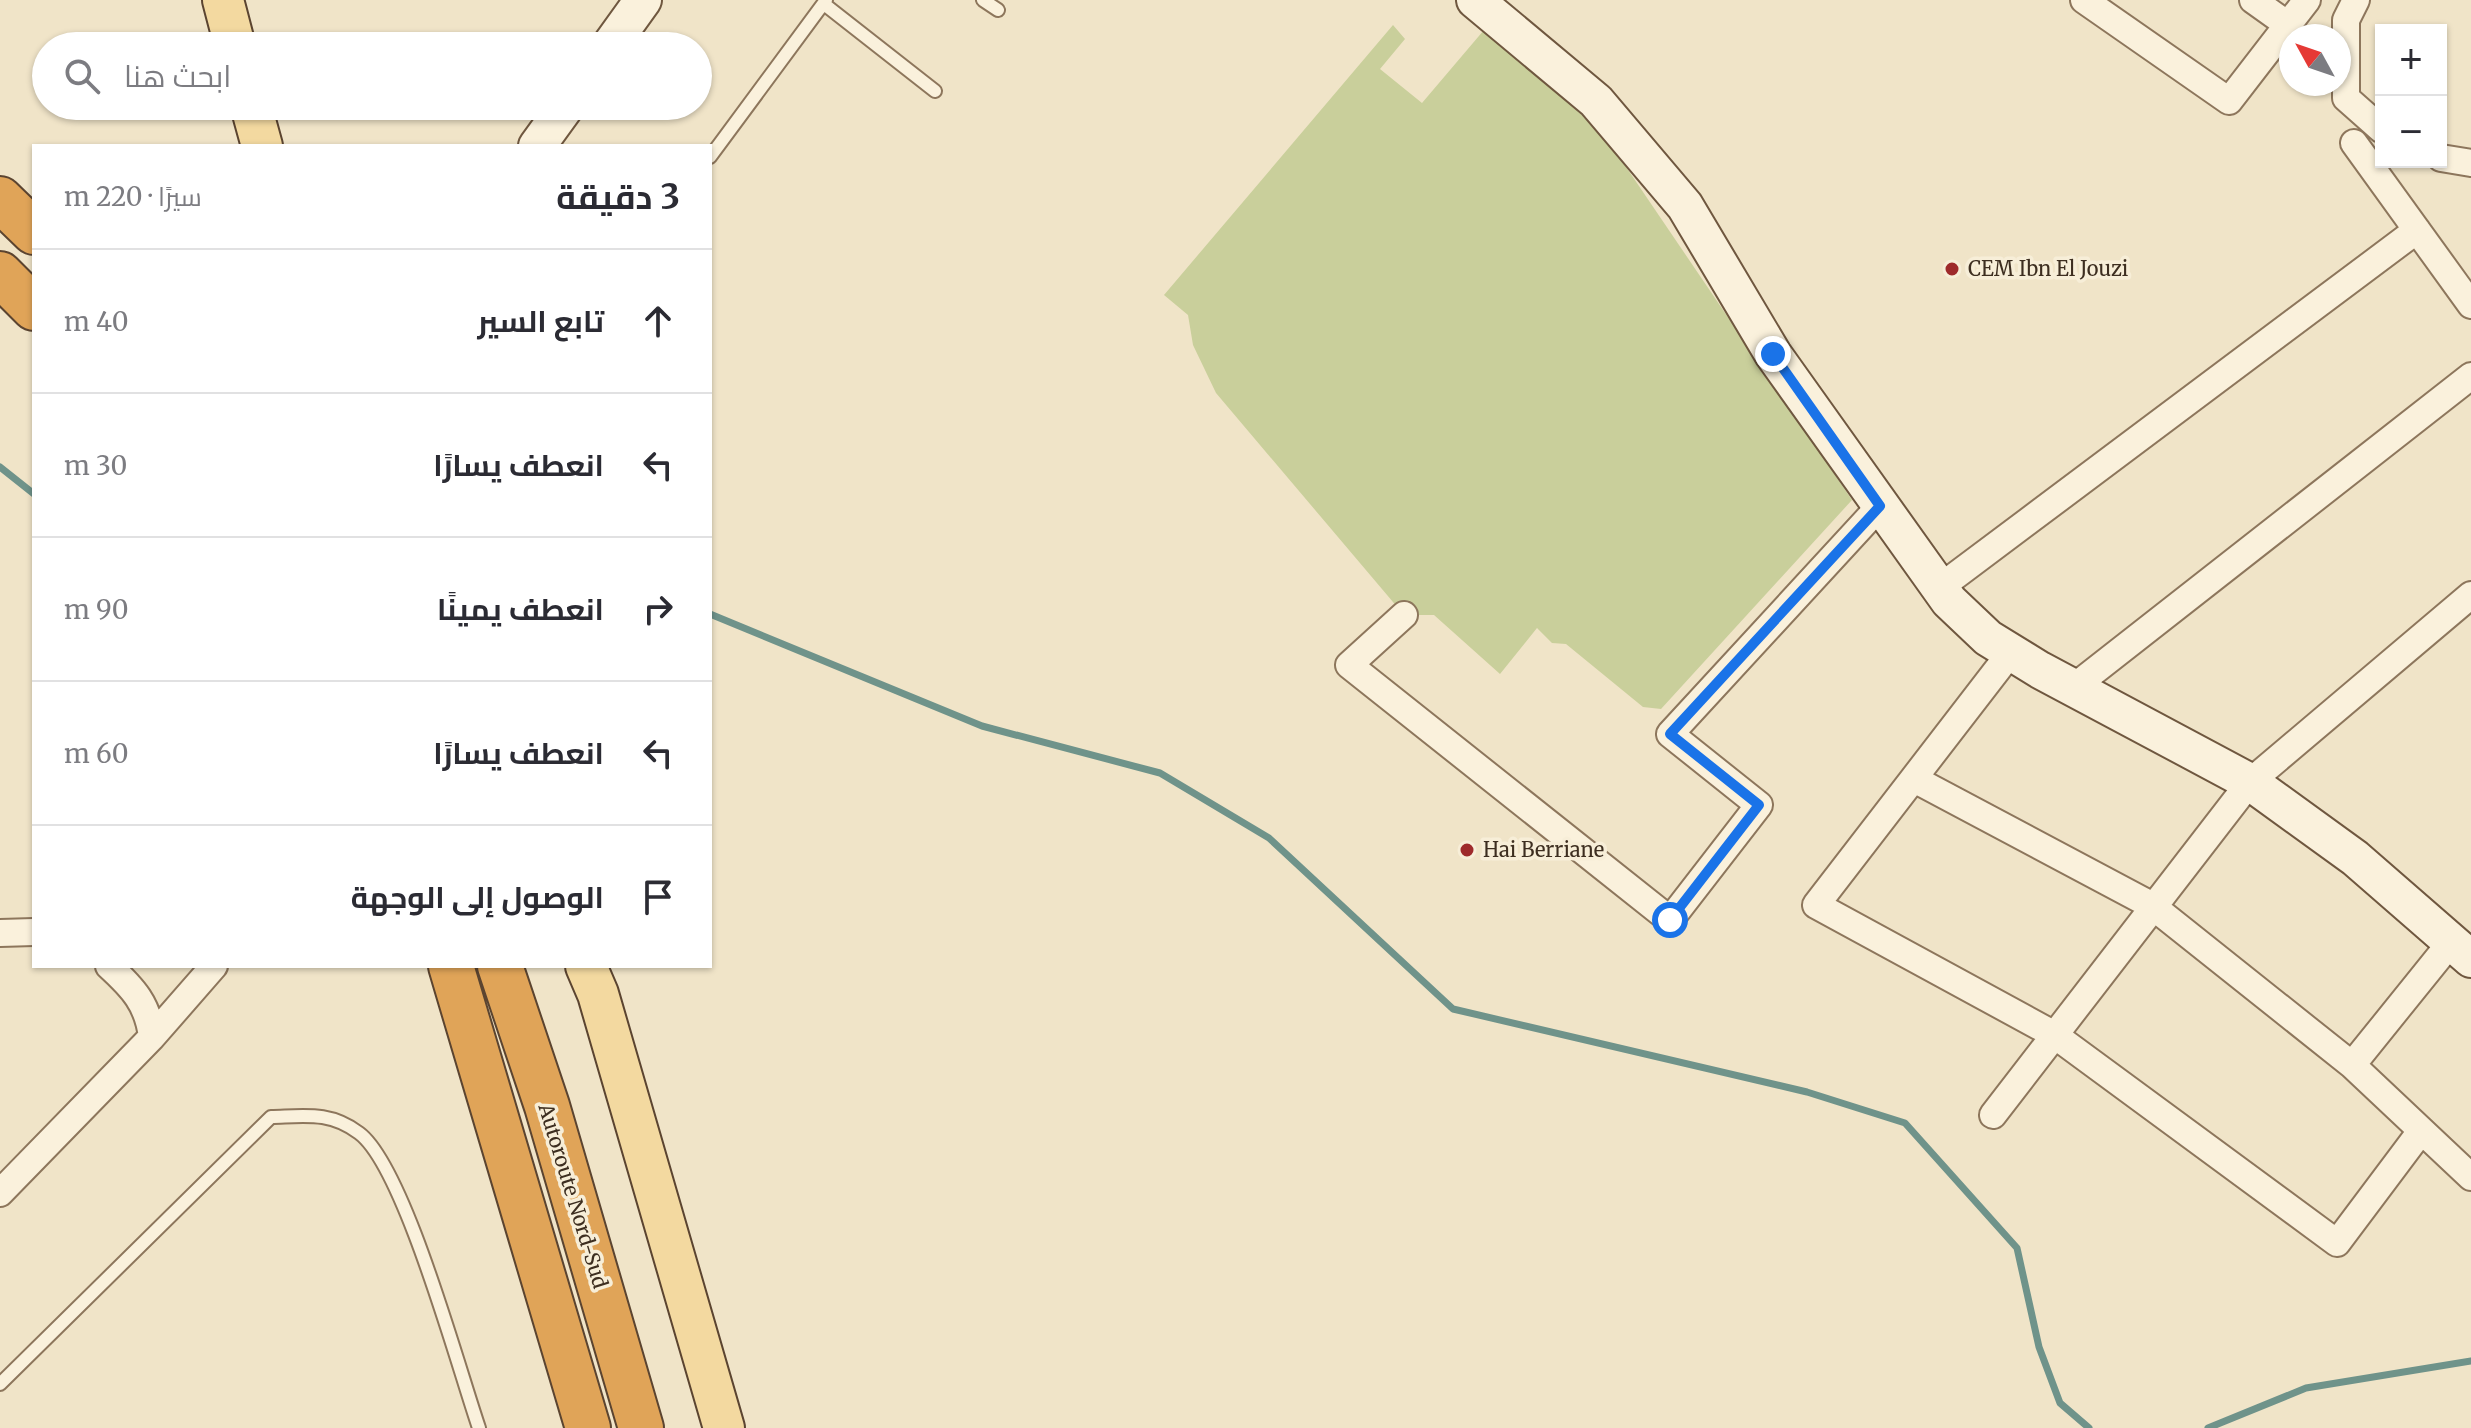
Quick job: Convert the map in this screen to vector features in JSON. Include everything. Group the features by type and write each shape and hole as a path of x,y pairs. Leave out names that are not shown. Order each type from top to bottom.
{"highway":[{"path":"0,199 32,230"},
{"path":"0,274 32,306"},
{"path":"452,968 588,1428"},
{"name":"Autoroute Nord-Sud","path":"501,968 547,1106 641,1428"}],"main road":[{"path":"223,0 231,32"},
{"path":"620,32 643,0"},
{"path":"1475,0 1596,101 1685,206 1773,354 1939,588 1988,638 2250,782 2355,858 2462,950"},
{"path":"255,120 261,144"},
{"path":"538,144 556,120"},
{"path":"587,968 607,1024 724,1428"}],"street":[{"path":"2084,0 2229,101 2279,37"},
{"path":"2253,0 2287,24"},
{"path":"2289,24 2307,0"},
{"path":"2356,0 2346,20 2346,98 2375,124"},
{"path":"2354,143 2471,305"},
{"path":"2447,159 2471,163"},
{"path":"1939,588 2417,230"},
{"path":"2074,687 2471,376"},
{"path":"1404,615 1349,665 1670,920 1759,805 1670,734 1880,506"},
{"path":"1993,1115 2151,905 2250,782 2471,595"},
{"path":"2011,652 1816,905 2053,1034 2337,1243 2421,1131"},
{"path":"1914,779 2151,905 2352,1065 2471,1177"},
{"path":"0,933 32,932"},
{"path":"2352,1065 2462,950"},
{"path":"111,968 140,997 149,1013 152,1037"},
{"path":"0,1193 152,1037 212,968"}],"lane":[{"path":"983,0 998,10"},
{"path":"712,154 825,2 935,91"},
{"path":"0,1384 271,1117 327,1115 361,1134 397,1184 479,1428"}],"green space":[{"path":"1393,25 1405,39 1380,69 1422,103 1484,30 1603,133 1852,500 1661,709 1643,707 1566,644 1552,643 1537,628 1500,674 1434,615 1404,615 1216,393 1193,345 1188,315 1164,295"}],"waterway":[{"path":"0,467 32,492"},
{"path":"712,615 982,726 1160,773 1269,838 1453,1009 1807,1092 1905,1123 2017,1248 2039,1347 2060,1403 2089,1428"},
{"path":"2208,1428 2306,1388 2471,1361"}],"place":[{"name":"CEM Ibn El Jouzi","path":"1952,269"},
{"name":"Hai Berriane","path":"1467,850"}],"route":[{"path":"1670,920 1759,805 1670,734 1880,506 1773,354"}]}
